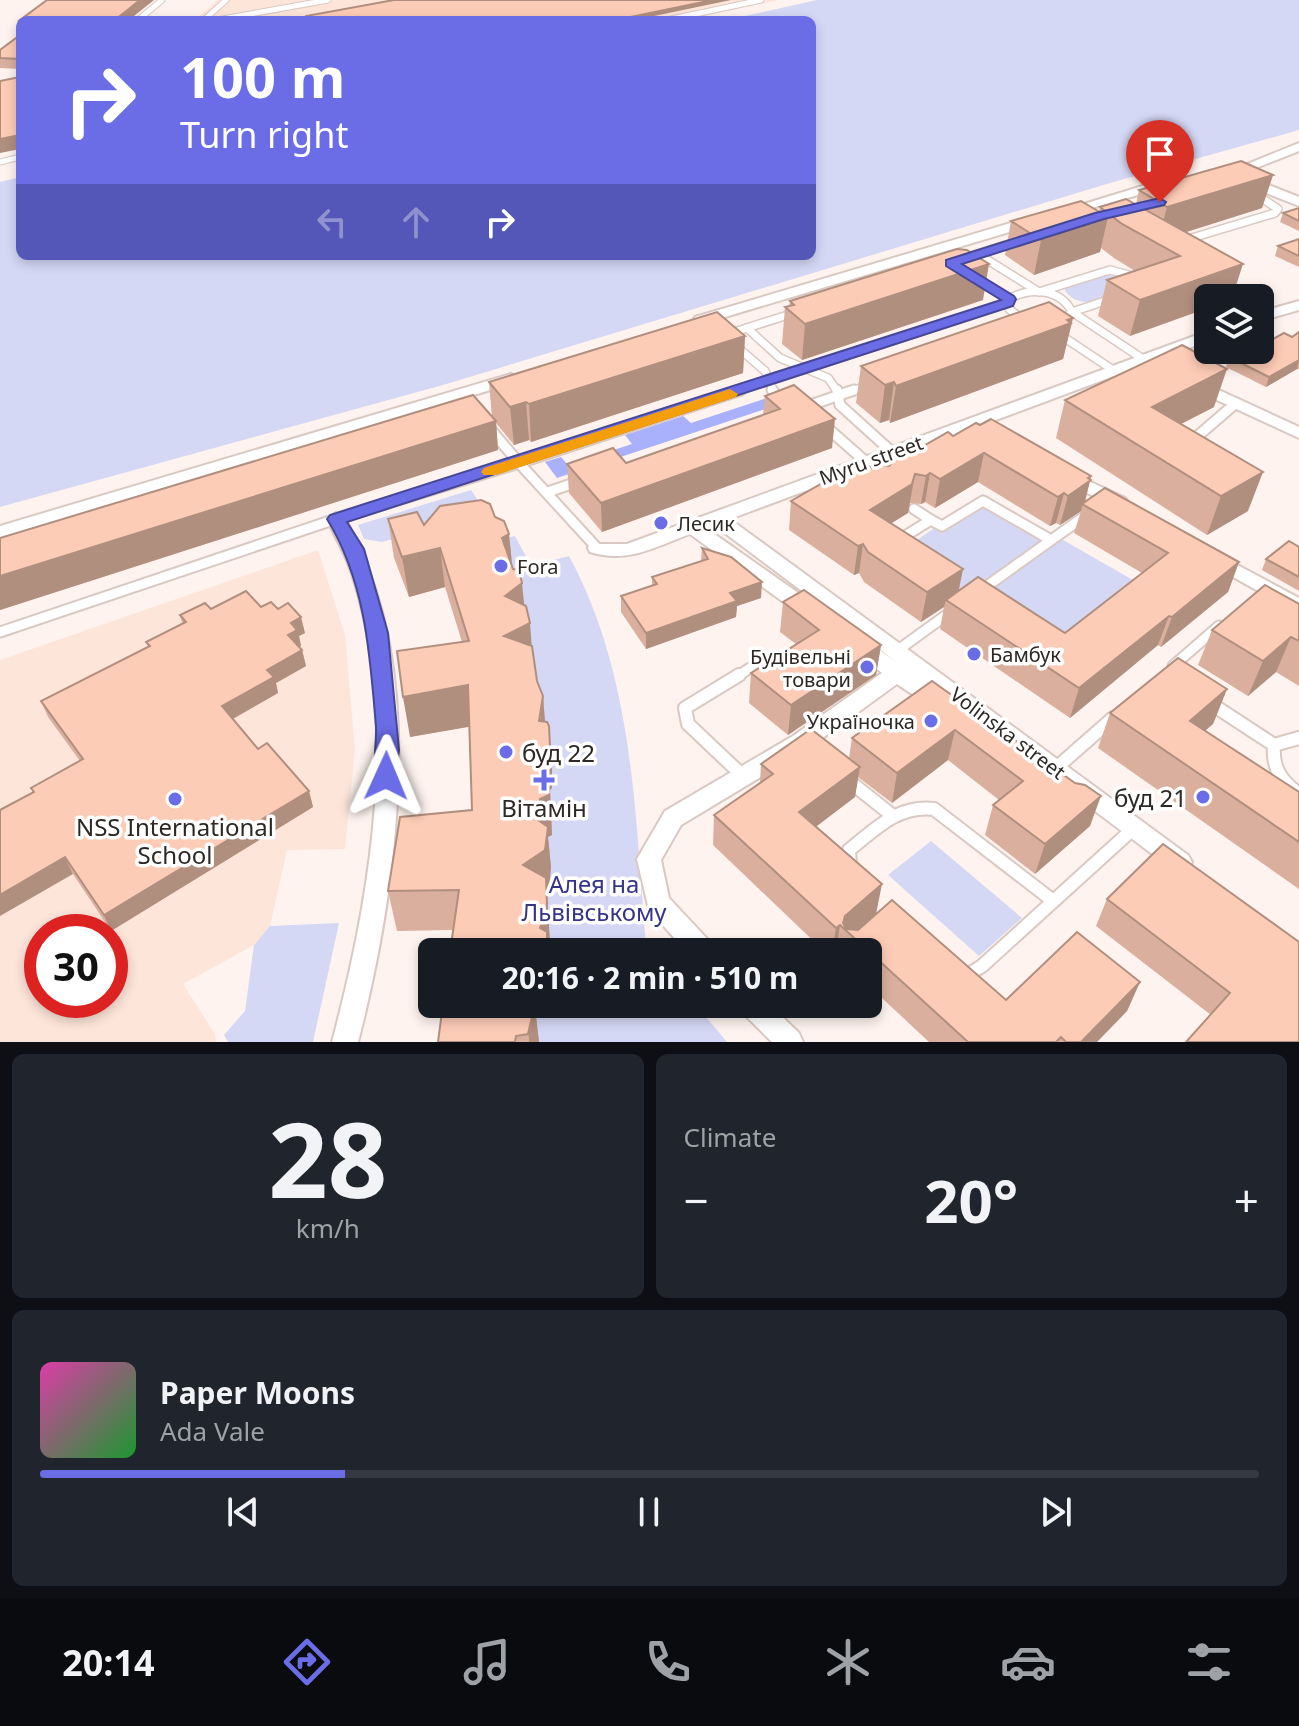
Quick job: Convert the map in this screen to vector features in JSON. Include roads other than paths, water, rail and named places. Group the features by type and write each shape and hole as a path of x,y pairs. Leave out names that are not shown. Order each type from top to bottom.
{"street":[{"path":"1229,174 1299,147"},
{"path":"1211,172 1229,174 1299,202"},
{"path":"686,325 948,244 1183,179"},
{"path":"1274,310 1299,305"},
{"name":"Myru street","path":"597,548 610,552 629,550 858,468 892,452 1194,341"},
{"path":"1143,359 1299,433"},
{"path":"0,532 466,399 523,375"},
{"path":"964,425 990,439"},
{"path":"1044,465 1136,513"},
{"name":"Volinska street","path":"717,518 903,662 1107,806 1197,875"},
{"path":"336,519 354,549 378,633 388,750 375,918 345,1042"},
{"path":"692,527 903,662 1075,805 1107,806"},
{"path":"1200,550 1258,592 1299,607"},
{"path":"690,938 658,903 649,859 673,818 743,776 806,747 903,662"},
{"path":"774,1018 790,1042"}],"lane":[{"path":"143,16 162,0"},
{"path":"208,16 226,0"},
{"path":"239,16 328,0"},
{"path":"686,16 761,0"},
{"path":"1173,244 1275,213 1278,209 1276,205 1240,187"},
{"path":"951,263 1024,240"},
{"path":"978,254 1039,292 1066,301 1072,312 1143,359"},
{"path":"0,632 336,519 769,381 1009,301 1021,293 1039,292 1110,270 1130,274 1143,284"},
{"path":"974,277 1009,301 1014,314 1032,322"},
{"path":"1113,370 1054,327 1072,312 1123,295"},
{"path":"805,309 724,335 765,371 774,393 790,406 802,409 858,468"},
{"path":"747,328 786,363 825,377 834,384 840,405 892,452"},
{"path":"802,409 883,381"},
{"path":"1188,444 1236,403"},
{"path":"779,410 790,406"},
{"path":"485,423 597,548"},
{"path":"548,492 590,477"},
{"path":"971,597 1111,498"},
{"path":"914,509 942,526 983,501 1051,540"},
{"path":"908,552 895,543 931,520"},
{"path":"903,662 959,606"},
{"path":"1177,681 1165,673 1231,616"},
{"path":"743,776 688,724 685,708 758,663"},
{"path":"1202,697 1274,745 1299,738"},
{"path":"1055,769 1121,711"},
{"path":"1274,745 1274,768 1281,780 1299,794"},
{"path":"835,770 893,816"},
{"path":"853,881 849,850 904,808 918,805 934,809 1052,900"},
{"path":"950,966 962,976 971,975 1134,828"}],"place":[{"name":"Лесик","path":"661,523"},
{"name":"Fora","path":"501,566"},
{"name":"Бамбук","path":"974,654"},
{"name":"Будівельні товари","path":"867,667"},
{"name":"Україночка","path":"931,721"},
{"name":"буд 22","path":"506,752"},
{"name":"Вітамін","path":"544,780"},
{"name":"буд 21","path":"1203,797"},
{"name":"NSS International School","path":"175,799"}],"park label":[{"name":"Алея на Львівському","path":"594,897"}]}
